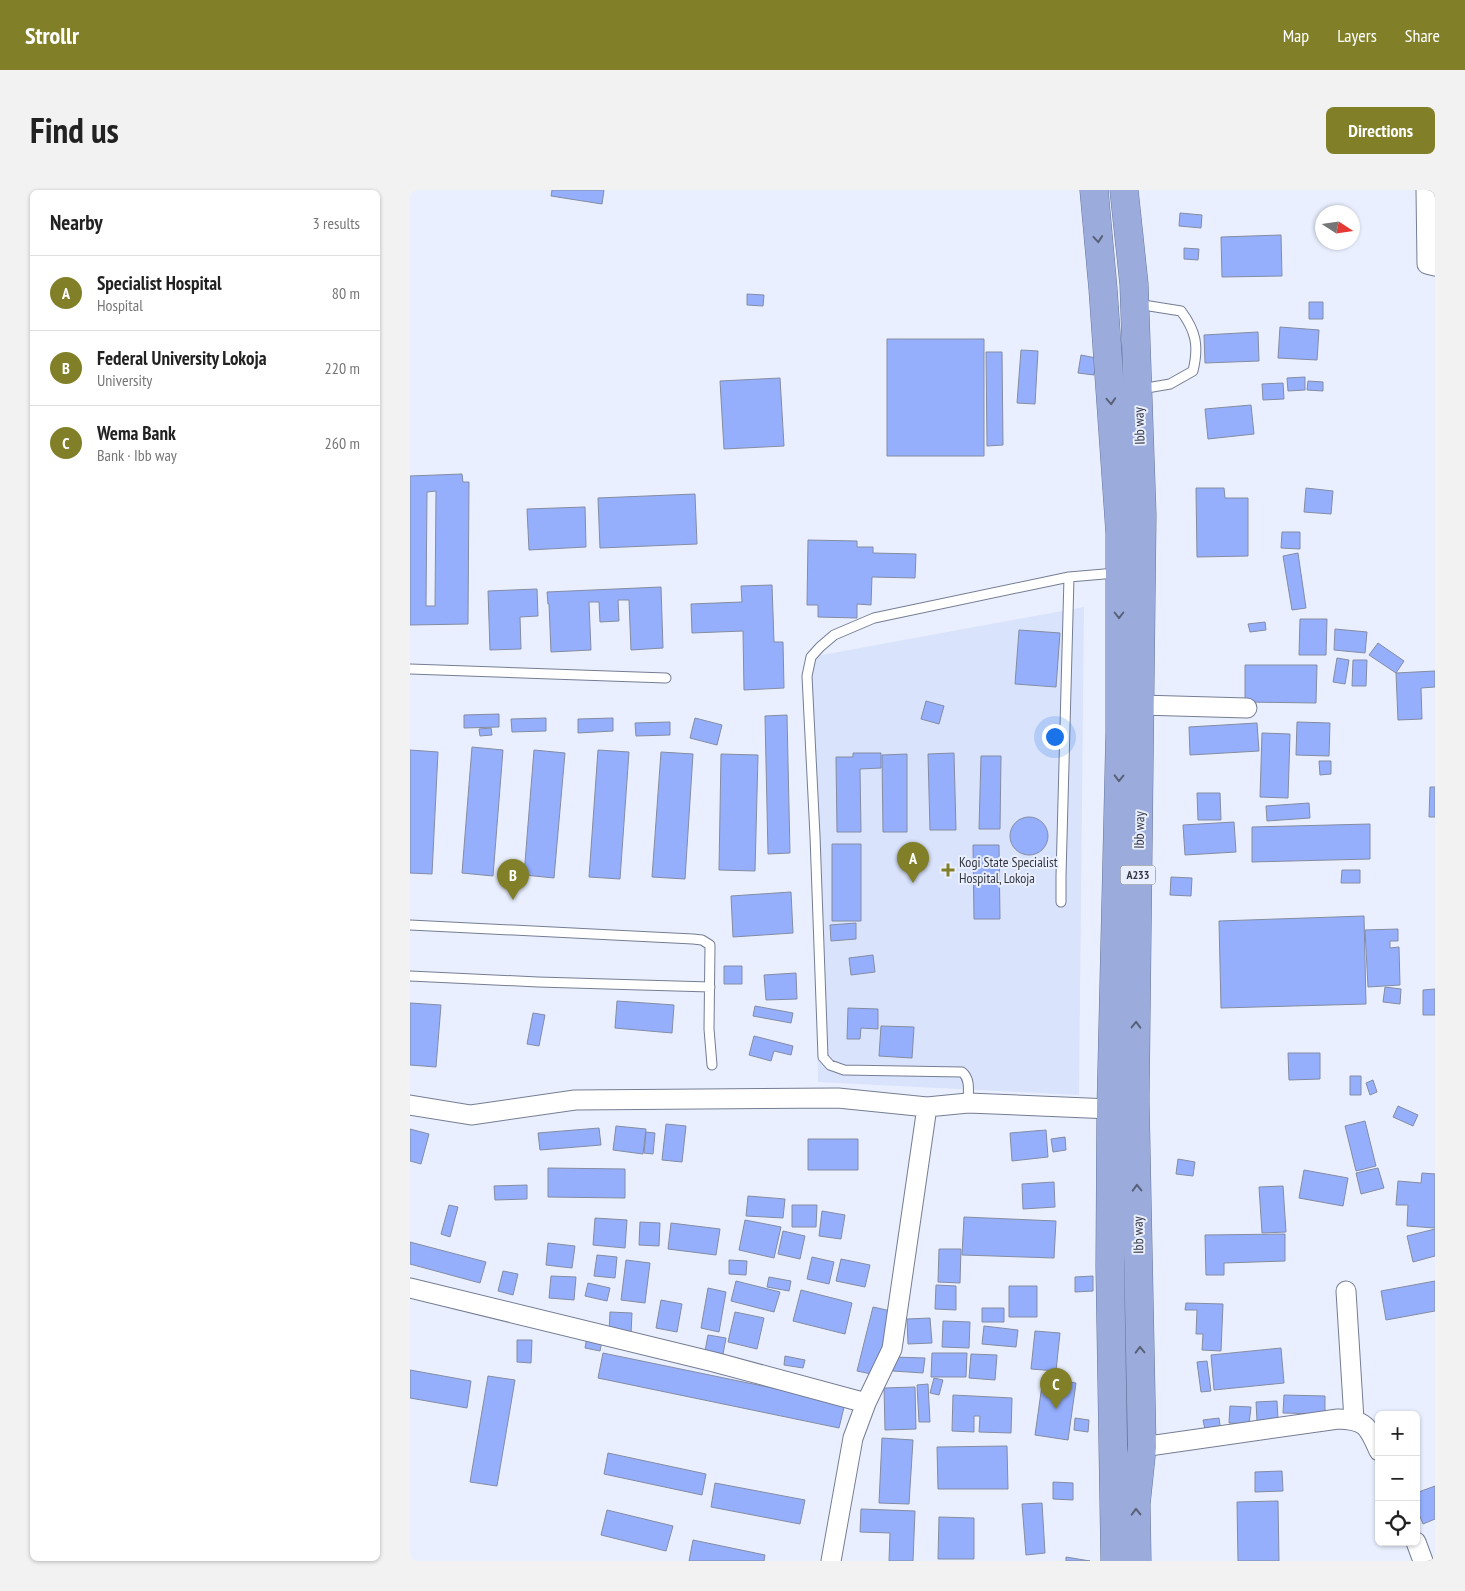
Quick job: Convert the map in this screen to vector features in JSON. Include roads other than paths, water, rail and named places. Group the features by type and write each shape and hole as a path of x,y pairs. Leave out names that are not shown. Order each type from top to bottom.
{"highway":[{"name":"A233","path":"1094,190 1118,496 1130,573 1120,732 1111,1109 1110,1266 1115,1561"},
{"name":"Ibb way","path":"1124,190 1134,303 1142,515 1130,573 1140,705 1135,1100 1142,1447 1136,1504 1137,1561"}],"street":[{"path":"1426,190 1427,264 1435,266"},
{"path":"1140,705 1247,708"},
{"path":"410,1105 471,1115 575,1100 838,1098 927,1107 968,1103 1111,1109"},
{"path":"831,1561 853,1438 866,1403 892,1349 927,1107"},
{"path":"410,1288 705,1360 866,1403"},
{"path":"1346,1291 1354,1420"},
{"path":"1142,1447 1338,1419 1354,1420 1363,1424 1375,1443"},
{"path":"1417,1546 1423,1561"}],"lane":[{"path":"1134,303 1181,311 1191,325 1197,353 1193,371 1170,384 1137,390"},
{"path":"968,1103 969,1086 967,1076 962,1072 844,1070 830,1065 823,1057 815,836 806,676 811,658 820,646 834,635 874,618 1069,577 1130,573"},
{"path":"1061,902 1069,577"},
{"path":"410,669 666,678"},
{"path":"410,925 702,940 710,945 709,1029 712,1065"},
{"path":"410,976 710,987"}],"place":[{"name":"Kogi State Specialist Hospital, Lokoja","path":"948,870"},
{"name":"Specialist Hospital","path":"913,883"},
{"name":"Federal University Lokoja","path":"513,900"},
{"name":"Wema Bank","path":"1056,1409"}]}
